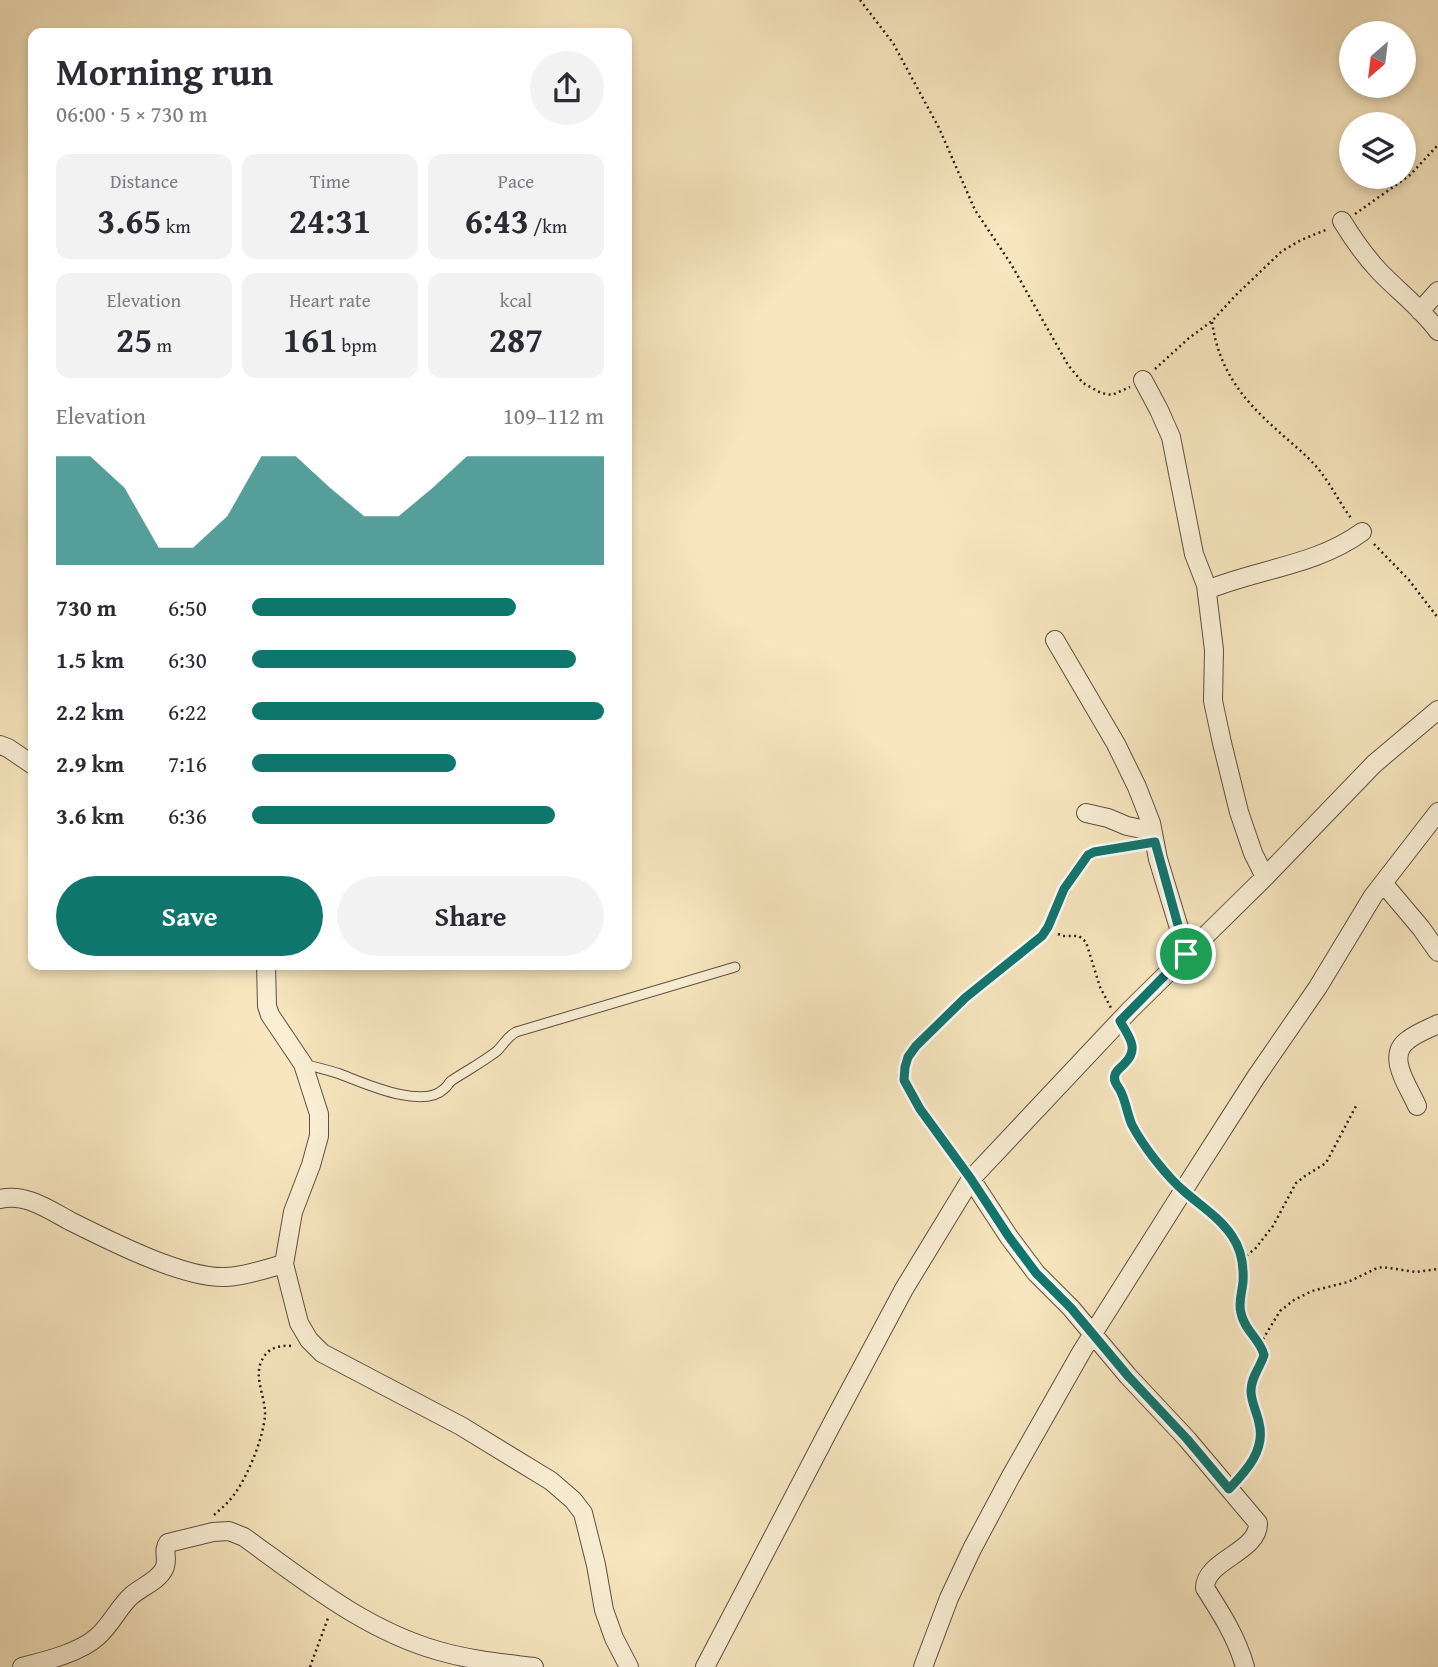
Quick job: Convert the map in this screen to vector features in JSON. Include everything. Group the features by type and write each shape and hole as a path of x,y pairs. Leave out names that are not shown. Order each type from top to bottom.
{"street":[{"path":"1342,221 1360,250 1438,331"},
{"path":"1420,311 1438,291"},
{"path":"1143,380 1171,437 1194,554 1207,590 1214,650 1213,701 1239,812 1252,853 1265,877"},
{"path":"1207,590 1320,555 1346,543 1362,531"},
{"path":"1055,640 1116,744 1136,787 1154,837 1186,954"},
{"path":"705,1667 904,1289 971,1179 1120,1021 1374,764 1438,710"},
{"path":"0,745 28,762"},
{"path":"923,1667 949,1598 972,1549 1010,1476 1093,1334 1256,1077 1318,987 1373,896 1438,812"},
{"path":"1086,813 1108,818 1154,837"},
{"path":"1383,883 1438,952"},
{"path":"266,970 267,1006 270,1015 303,1064 319,1114 319,1136 293,1212 284,1264 299,1323 309,1340 322,1353 461,1426 551,1481 573,1500 583,1513 604,1610 629,1667"},
{"path":"1417,1106 1397,1056 1405,1042 1438,1024"},
{"path":"971,1179 1036,1273 1187,1439 1258,1523 1258,1531 1212,1571 1205,1585 1240,1649 1245,1667"},
{"path":"0,1199 10,1196 26,1199 100,1236 192,1273 225,1277 258,1272 284,1264"},
{"path":"22,1667 65,1654 96,1638 120,1611 125,1601 164,1570 166,1544 213,1532 229,1531 244,1537 334,1602 400,1637 438,1651 476,1660 534,1667"}],"lane":[{"path":"971,1179 907,1087 903,1076 908,1057 965,998 1042,936 1064,889 1088,855 1154,837"},
{"path":"303,1064 405,1095 434,1095 497,1050 516,1032 735,967"}],"path":[{"path":"860,0 892,43 940,128 975,211 1011,264 1068,365 1083,383 1101,393 1112,395 1143,380 1212,321 1282,251 1342,221 1410,175 1438,145"},
{"path":"1212,321 1215,342 1231,379 1276,429 1317,467 1350,518 1409,580 1438,618"},
{"path":"1048,927 1063,936 1079,936 1086,942 1100,987 1133,1046 1131,1057 1114,1076 1133,1126 1161,1167 1183,1191 1224,1226 1242,1259 1241,1313 1264,1355 1252,1379 1251,1394 1260,1425 1260,1441 1253,1461 1229,1489"},
{"path":"1242,1259 1273,1226 1296,1182 1326,1163 1356,1105"},
{"path":"1260,1345 1280,1311 1312,1291 1348,1282 1382,1267 1416,1272 1438,1269"},
{"path":"211,1518 236,1492 247,1472 261,1433 265,1414 259,1368 265,1355 279,1346 322,1353"},
{"path":"310,1667 334,1602"}],"route":[{"path":"1155,842 1186,954 1120,1021 1133,1046 1133,1052 1114,1076 1133,1126 1161,1167 1183,1191 1224,1226 1232,1236 1242,1259 1241,1313 1264,1355 1252,1379 1251,1394 1260,1425 1260,1441 1253,1461 1229,1489 1071,1308 1036,1273 920,1109 903,1076 908,1057 916,1046 965,998 1042,936 1064,889 1084,859 1094,852 1155,842"}]}
